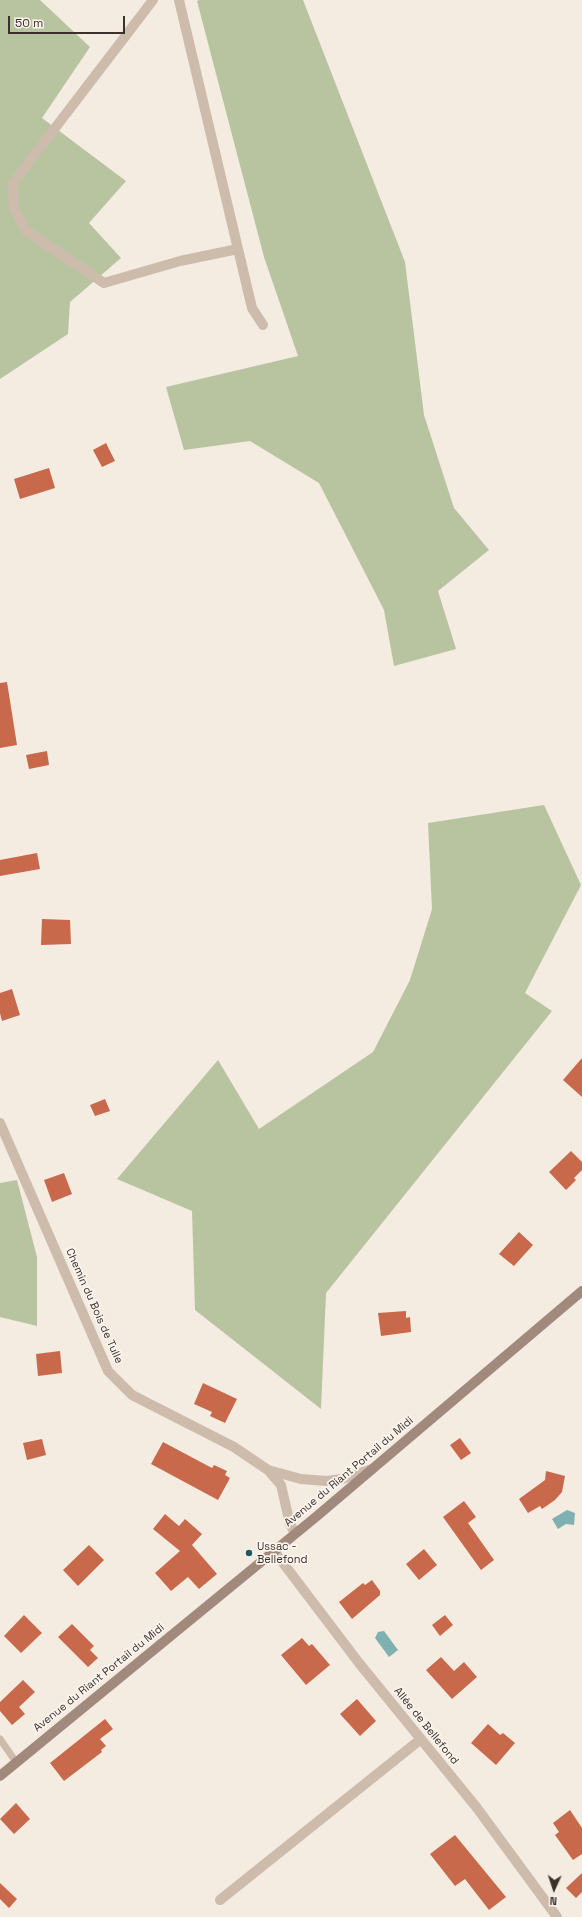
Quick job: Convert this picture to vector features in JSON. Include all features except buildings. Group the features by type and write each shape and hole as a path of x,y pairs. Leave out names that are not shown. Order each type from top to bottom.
{"main road":[{"name":"Avenue du Riant Portail du Midi","path":"0,1776 274,1551 564,1308 582,1291"}],"street":[{"path":"154,0 13,183 14,208 26,231 104,283 180,261 238,250"},
{"path":"178,0 252,308 263,324"},
{"name":"Chemin du Bois de Tulle","path":"0,1122 108,1371 132,1394 234,1447 268,1470 282,1485 290,1524 295,1533"},
{"name":"Chemin du Bois de Tulle","path":"268,1470 301,1479 327,1481 342,1479 372,1469"},
{"name":"Allée de Bellefond","path":"274,1551 359,1663 478,1808 557,1917"},
{"path":"220,1900 421,1739"}],"lane":[{"path":"0,1739 16,1762"}],"green space":[{"path":"0,0 40,0 90,47 42,118 126,181 89,223 121,258 70,302 68,334 0,379"},
{"path":"303,0 405,262 424,415 454,508 489,550 438,591 456,649 394,666 384,610 319,483 250,441 184,450 166,387 298,356 264,257 197,1"},
{"path":"544,805 581,885 525,993 552,1011 326,1293 321,1409 195,1310 192,1211 117,1179 218,1060 259,1129 373,1052 410,980 432,909 428,823"},
{"path":"17,1180 37,1257 37,1326 0,1317 0,1183"}],"water":[{"path":"567,1510 575,1513 574,1525 566,1524 558,1529 552,1519"},
{"path":"384,1631 398,1650 389,1657 375,1638 378,1632"}],"place":[{"name":"Ussac - Bellefond","path":"249,1553"}]}
